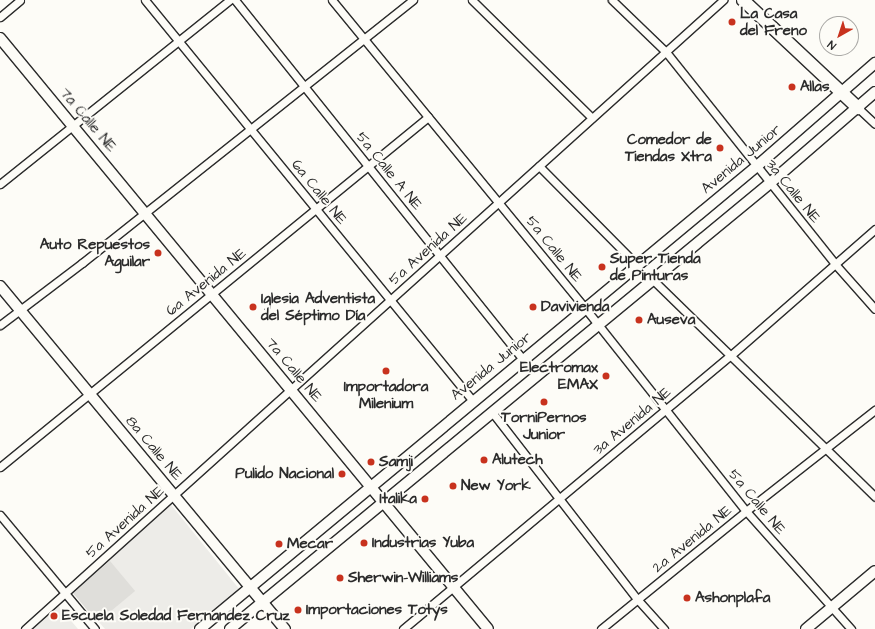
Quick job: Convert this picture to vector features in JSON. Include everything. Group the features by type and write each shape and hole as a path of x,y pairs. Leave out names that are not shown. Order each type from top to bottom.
{"main road":[{"path":"743,0 858,108"},
{"name":"7a Calle NE","path":"0,38 488,629"},
{"name":"Avenida Junior","path":"200,629 370,485 757,166 842,94 875,63"},
{"path":"230,629 770,183 875,92"},
{"name":"8a Calle NE","path":"0,286 285,629"},
{"path":"806,629 875,571"}],"street":[{"path":"0,17 20,0"},
{"name":"6a Calle NE","path":"144,0 473,400"},
{"path":"0,184 230,0"},
{"name":"5a Calle A NE","path":"235,0 524,359"},
{"name":"5a Calle NE","path":"332,0 585,308 746,511 851,629"},
{"path":"0,325 413,0"},
{"path":"472,0 592,118"},
{"name":"3a Calle NE","path":"612,0 666,52 835,264 875,309"},
{"name":"5a Avenida NE","path":"25,629 723,0"},
{"path":"858,108 875,124"},
{"name":"6a Avenida NE","path":"0,467 428,117"},
{"path":"539,166 637,266"},
{"name":"3a Avenida NE","path":"403,629 730,356 875,229"},
{"path":"653,280 875,498"},
{"name":"2a Avenida NE","path":"601,629 746,511 875,410"},
{"path":"492,412 638,600 664,629"},
{"path":"0,516 64,594 95,629"}],"shaded area":[{"path":"168,501 240,590 191,629 105,629 67,586"},
{"path":"110,561 135,591 98,622 72,592"},
{"name":"Escuela Soledad Fernandez Cruz","path":"56,603 78,629 26,629"}],"place":[{"name":"La Casa del Freno","path":"732,22"},
{"name":"Allas","path":"792,87"},
{"name":"Comedor de Tiendas Xtra","path":"720,148"},
{"name":"Auto Repuestos Aguilar","path":"158,253"},
{"name":"Super Tienda de Pinturas","path":"602,267"},
{"name":"Iglesia Adventista del Séptimo Día","path":"253,307"},
{"name":"Davivienda","path":"533,307"},
{"name":"Auseva","path":"639,320"},
{"name":"Importadora Milenium","path":"386,371"},
{"name":"Electromax EMAX","path":"606,376"},
{"name":"TorniPernos Junior","path":"544,402"},
{"name":"Alutech","path":"484,460"},
{"name":"Samji","path":"371,462"},
{"name":"Pulido Nacional","path":"342,474"},
{"name":"New York","path":"453,486"},
{"name":"Italika","path":"425,499"},
{"name":"Industrias Yuba","path":"364,543"},
{"name":"Mecar","path":"279,544"},
{"name":"Sherwin-Williams","path":"340,578"},
{"name":"Ashonplafa","path":"687,598"},
{"name":"Importaciones Totys","path":"298,610"},
{"name":"Escuela Soledad Fernandez Cruz","path":"54,616"}]}
